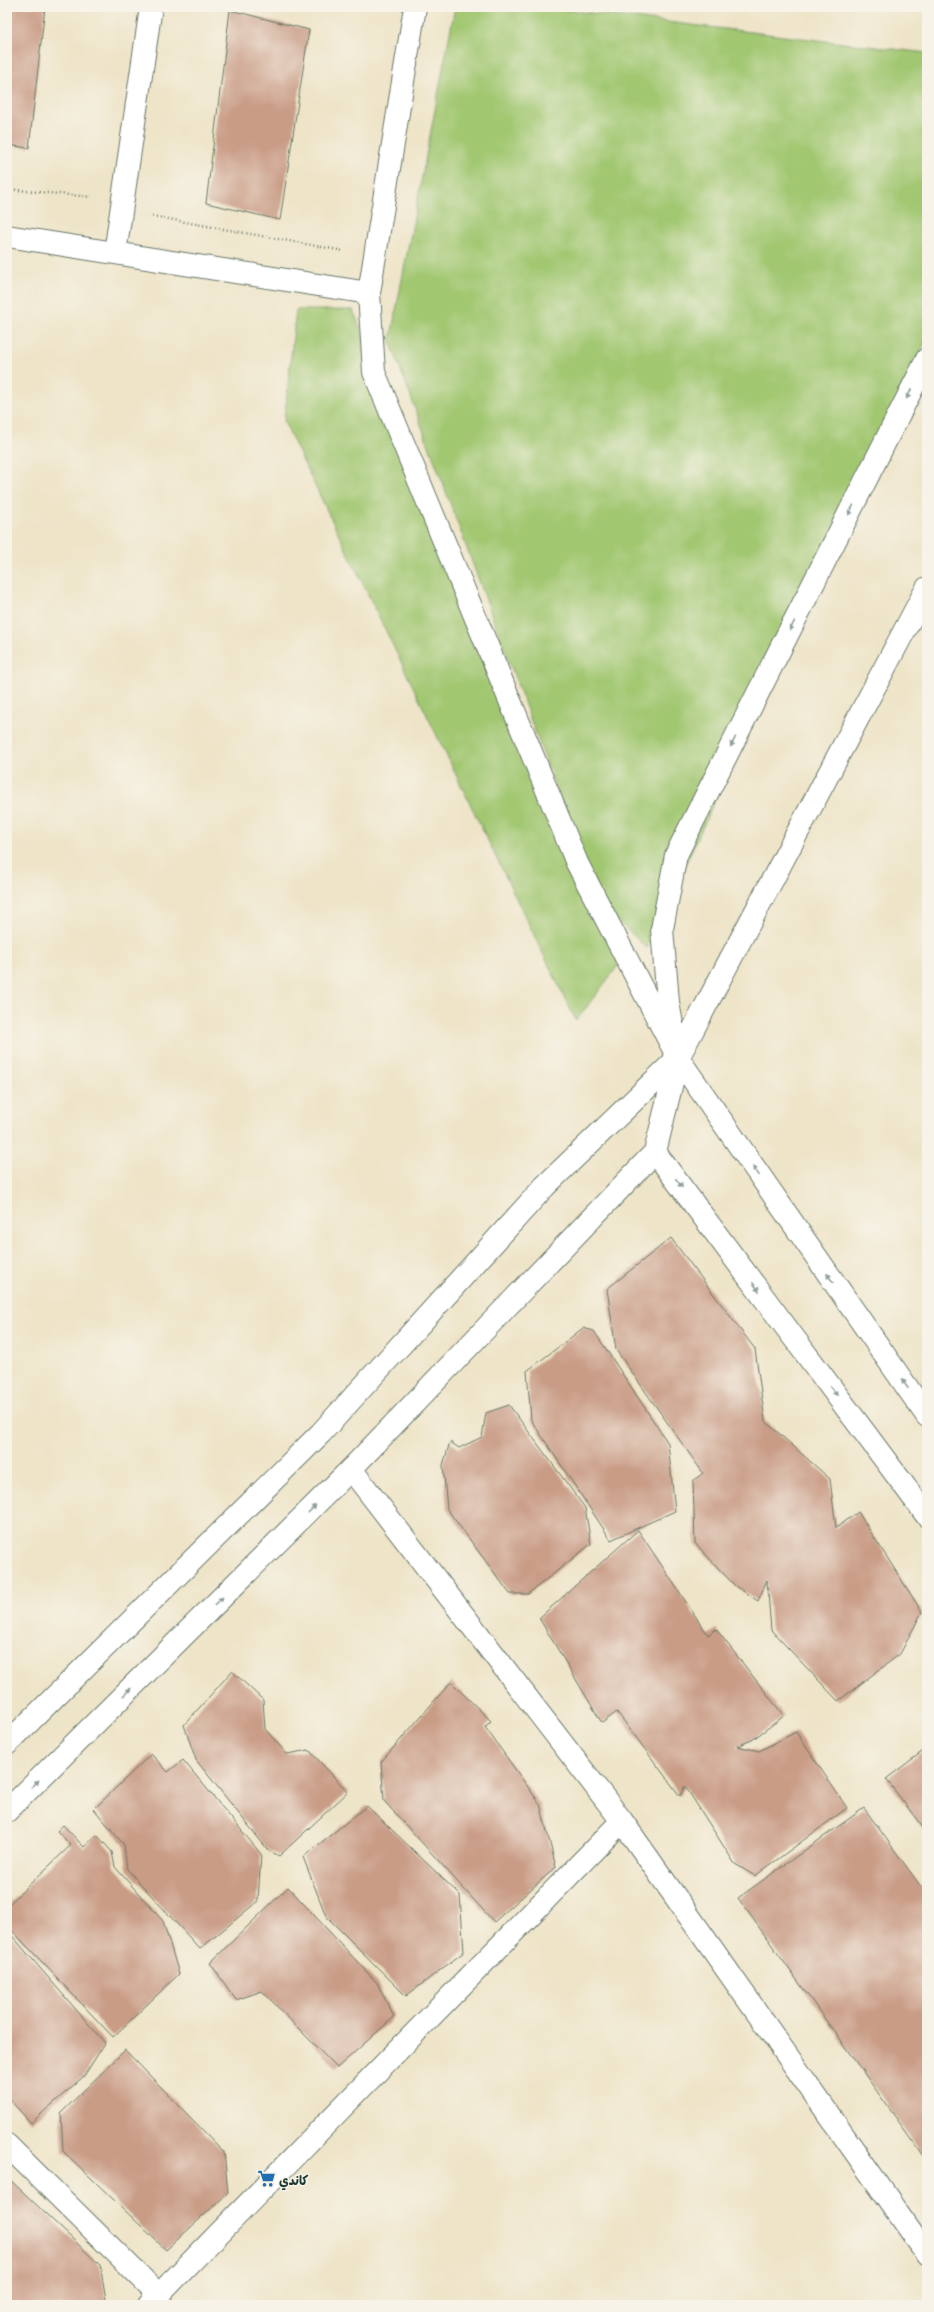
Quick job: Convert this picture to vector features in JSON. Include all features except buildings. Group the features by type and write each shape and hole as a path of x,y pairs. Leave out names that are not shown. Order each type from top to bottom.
{"main road":[{"path":"115,252 151,7"},
{"path":"415,7 368,293 374,372 577,863 678,1058 927,1416"},
{"path":"7,236 368,293"},
{"path":"678,1058 668,1002 662,929 676,855 927,359"},
{"path":"7,1811 351,1470 655,1152 678,1058 927,588"},
{"path":"7,1744 321,1433 545,1186 678,1058"},
{"path":"655,1152 927,1516"},
{"path":"351,1470 622,1822 923,2241"},
{"path":"7,2145 154,2300 622,1822"}],"path":[{"path":"7,189 93,197 94,189"},
{"path":"151,208 149,216 348,252"}],"green space":[{"path":"455,7 541,7 927,53 927,338 647,948 599,904 390,341"},
{"path":"296,310 353,310 620,963 576,1021 284,422"}],"place":[{"name":"كاندي","path":"266,2179"}]}
